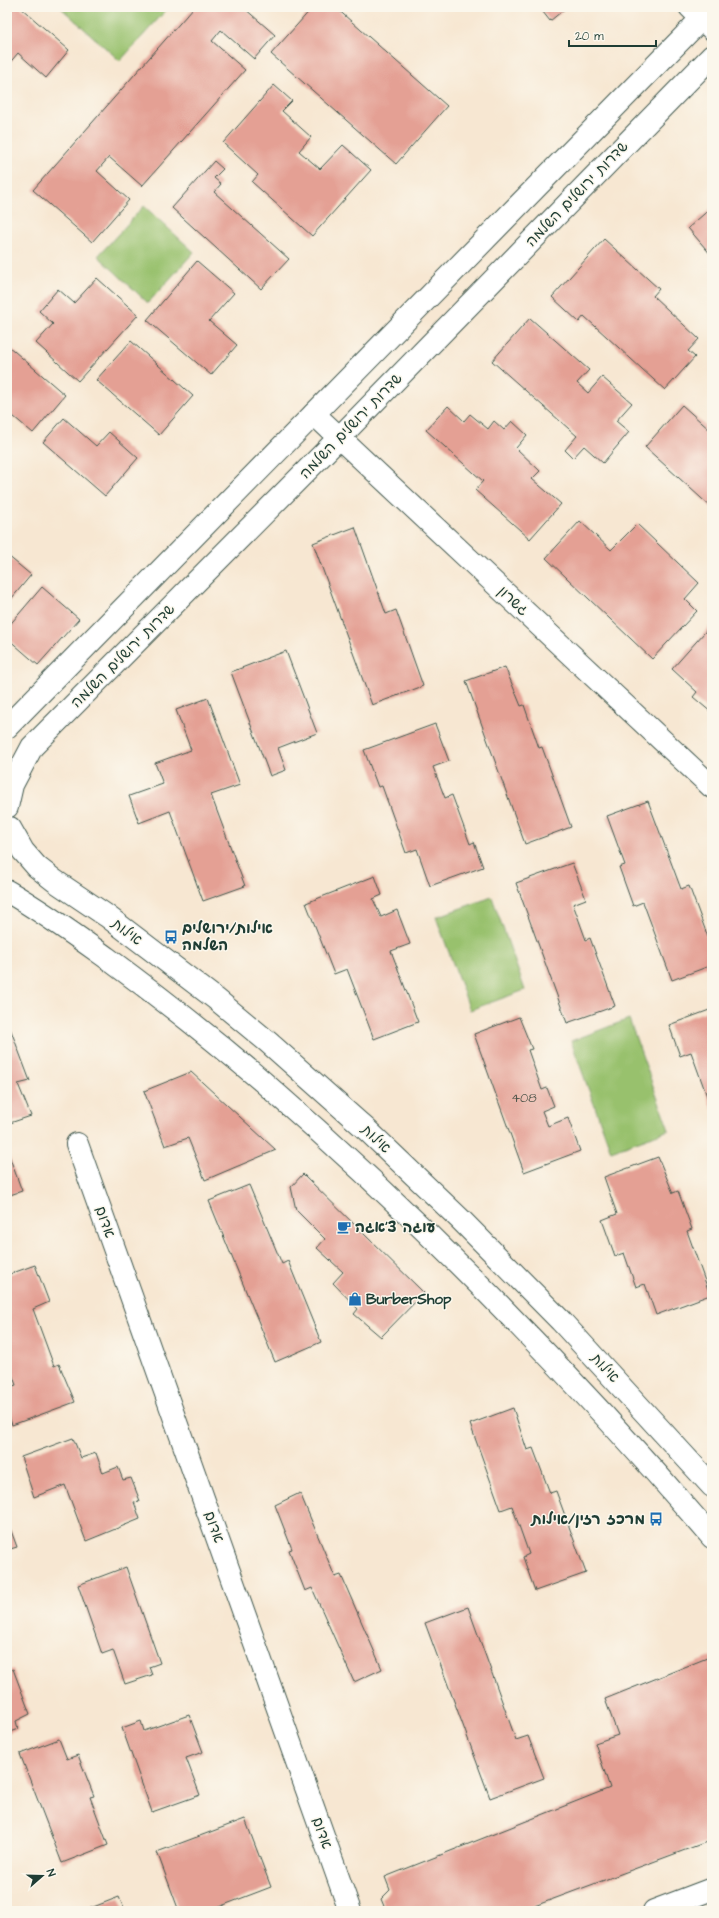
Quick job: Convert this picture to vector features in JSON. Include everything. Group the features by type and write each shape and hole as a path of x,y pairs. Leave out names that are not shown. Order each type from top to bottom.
{"street":[{"path":"7,727 704,16"},
{"name":"שדרות ירושלים השלמה","path":"8,821 12,785 32,747 339,438 712,56"},
{"name":"גשרון","path":"314,414 712,787"},
{"name":"אילות","path":"8,821 23,851 37,866 55,881 113,921 216,1000 274,1047 367,1130 460,1219 709,1477"},
{"path":"7,891 69,931 142,984 246,1068 334,1145 437,1243 531,1339 639,1455 712,1537"},
{"name":"אדום","path":"78,1144 350,1911"},
{"path":"654,1911 712,1889"}],"green space":[{"path":"60,7 169,7 120,61"},
{"path":"144,206 194,252 148,303 98,256"},
{"path":"492,897 525,990 470,1010 436,917"},
{"path":"629,1019 669,1130 611,1151 571,1041"}],"building":[{"path":"7,7 20,7 69,50 46,78 18,53 7,66"},
{"path":"194,7 245,7 244,8 275,35 254,59 221,30 212,41 245,70 142,186 109,157 97,171 129,200 92,242 33,190"},
{"path":"313,7 335,7 447,106 396,164 271,54"},
{"path":"539,7 567,7 550,21"},
{"path":"274,85 292,101 282,111 311,137 299,151 320,169 343,145 371,170 312,236 252,182 258,175 223,143"},
{"path":"214,161 223,169 214,178 221,184 214,192 289,259 261,289 172,208"},
{"path":"712,207 712,256 688,228"},
{"path":"604,239 659,289 653,296 699,339 688,351 695,357 665,390 584,316 579,322 552,297"},
{"path":"197,261 234,293 209,321 237,345 211,375 147,320"},
{"path":"97,278 138,315 78,381 36,343 53,324 39,311 58,289 74,303"},
{"path":"530,318 589,370 577,383 588,393 602,377 632,403 616,421 629,432 603,463 584,446 573,458 565,450 577,436 492,361"},
{"path":"131,341 193,396 159,435 96,380"},
{"path":"7,345 65,395 33,433 7,411"},
{"path":"682,405 711,431 712,430 712,508 645,447"},
{"path":"448,406 464,421 470,414 488,429 494,421 504,430 512,421 527,435 516,448 540,471 532,479 561,504 530,539 475,490 483,481 426,430"},
{"path":"64,418 96,446 109,432 138,458 105,496 43,442"},
{"path":"580,521 611,550 637,524 699,583 685,599 697,611 652,659 546,558"},
{"path":"355,527 386,614 396,610 423,686 372,705 313,543"},
{"path":"7,555 31,575 7,604"},
{"path":"42,587 79,619 38,665 7,638 7,628"},
{"path":"712,624 712,713 693,697 697,692 672,669"},
{"path":"286,651 317,733 278,748 286,770 270,776 231,672"},
{"path":"505,667 521,706 524,705 539,748 542,747 571,827 525,844 466,681"},
{"path":"208,698 240,785 211,795 245,886 203,901 170,811 139,823 129,796 163,784 155,763 191,750 176,710"},
{"path":"435,724 449,761 433,767 445,798 452,795 470,844 474,842 483,867 430,886 417,849 406,853 382,786 378,787 364,750"},
{"path":"648,801 681,889 689,886 712,948 712,965 672,980 643,902 633,906 619,867 625,865 607,816"},
{"path":"572,863 586,899 573,904 586,940 590,938 615,1006 567,1023 516,883"},
{"path":"375,876 382,895 373,899 381,917 397,910 410,944 391,951 418,1022 374,1039 347,969 334,974 306,903"},
{"path":"712,1009 712,1110 691,1052 680,1056 669,1025"},
{"path":"519,1017 532,1049 528,1050 542,1090 547,1088 554,1106 542,1111 548,1126 568,1118 580,1151 524,1172 474,1034"},
{"path":"7,1020 30,1081 18,1084 31,1116 7,1124"},
{"path":"191,1072 276,1150 205,1180 188,1138 165,1146 144,1091"},
{"path":"7,1150 22,1191 7,1196"},
{"path":"658,1157 673,1193 678,1191 692,1229 687,1231 710,1295 656,1315 645,1284 636,1287 624,1253 615,1256 602,1220 617,1214 604,1177"},
{"path":"303,1174 424,1293 381,1337 354,1314 358,1309 333,1283 343,1272 317,1248 325,1239 296,1210 291,1187"},
{"path":"249,1185 282,1264 288,1261 321,1342 275,1362 209,1201"},
{"path":"35,1265 49,1302 33,1309 54,1366 59,1364 75,1402 12,1425 7,1411 7,1388 16,1385 7,1361 7,1275"},
{"path":"513,1408 527,1450 533,1448 550,1493 556,1491 586,1573 535,1591 523,1557 529,1554 512,1506 501,1510 470,1424"},
{"path":"73,1438 81,1458 96,1453 103,1473 118,1467 123,1480 131,1478 140,1501 134,1502 140,1519 86,1541 65,1485 34,1497 21,1457"},
{"path":"300,1493 335,1577 341,1575 382,1669 354,1682 312,1588 305,1591 289,1550 292,1549 275,1505"},
{"path":"7,1520 17,1547 7,1550"},
{"path":"126,1567 160,1663 149,1667 152,1675 125,1684 113,1650 102,1654 78,1585"},
{"path":"468,1607 516,1740 528,1736 544,1778 490,1798 425,1623"},
{"path":"712,1656 712,1840 521,1911 386,1911 381,1899 390,1890 385,1877 610,1788 595,1743 618,1735 605,1699"},
{"path":"13,1669 30,1714 16,1721 18,1729 7,1733 7,1672"},
{"path":"189,1715 203,1752 186,1758 200,1795 152,1812 122,1728 141,1721 144,1731"},
{"path":"59,1739 67,1759 78,1755 94,1796 90,1797 108,1845 62,1863 20,1754"},
{"path":"245,1819 271,1887 208,1911 179,1911 157,1852"},
{"path":"119,1897 125,1911 83,1911"}],"place":[{"name":"אילות/ירושלים השלמה","path":"171,937"},
{"name":"עוגה צ'אגה","path":"344,1227"},
{"name":"BurberShop","path":"355,1299"},
{"name":"מרכז רזין/אילות","path":"656,1519"}]}
